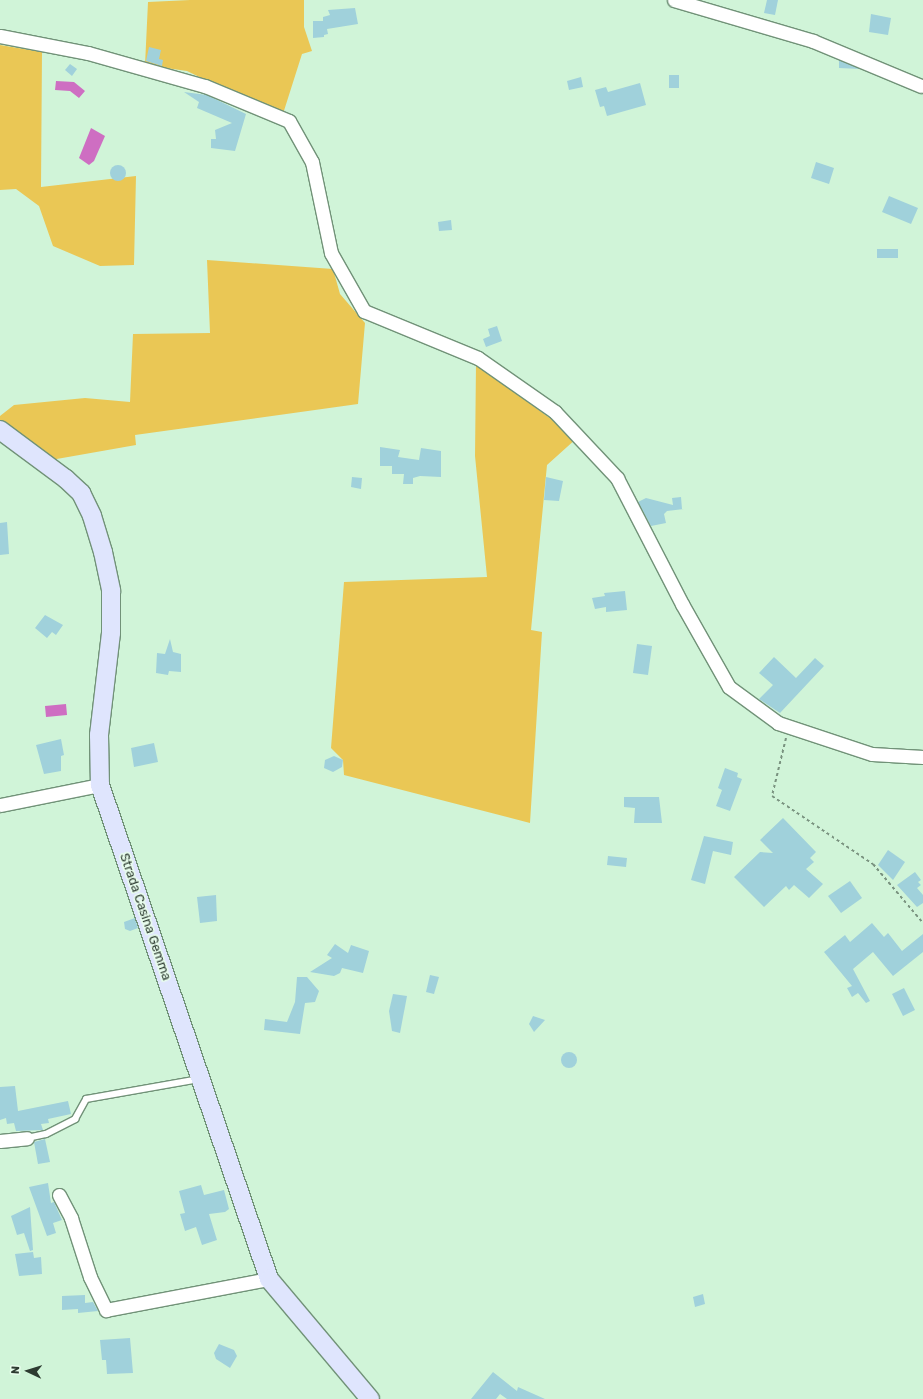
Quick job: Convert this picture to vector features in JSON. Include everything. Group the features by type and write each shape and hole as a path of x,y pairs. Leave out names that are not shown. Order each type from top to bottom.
{"street":[{"path":"674,0 813,41 921,86"},
{"path":"0,36 88,53 204,86 289,121 312,162 331,253 364,312 478,358 555,412 617,478 682,604 729,687 778,723 789,727 872,754 923,757"},
{"name":"Strada Casina Gemma","path":"0,430 66,479 81,493 92,516 103,552 111,591 111,633 99,735 100,785 269,1280 370,1399"},
{"path":"0,805 100,785"},
{"path":"0,1141 27,1138"},
{"path":"59,1194 71,1218 90,1277 106,1310 269,1280"}],"lane":[{"path":"27,1138 46,1134 75,1119 86,1099 200,1079"}],"path":[{"path":"789,727 772,796 873,864 923,923"}],"shaded area":[{"path":"190,0 304,0 304,27 312,51 302,54 282,117 187,71 145,65 148,2"},
{"path":"0,45 42,52 41,187 136,176 134,265 100,266 53,246 39,206 16,189 0,190"},
{"path":"56,81 74,82 85,91 79,98 70,91 55,90"},
{"path":"91,128 105,136 94,161 89,165 79,158"},
{"path":"207,260 333,269 340,294 365,323 358,404 135,435 136,445 51,460 0,423 0,416 14,405 85,398 130,402 133,334 210,333"},
{"path":"476,364 577,438 547,465 531,630 542,632 530,823 344,775 343,760 331,748 344,582 487,577 475,456"},
{"path":"66,704 67,715 46,717 45,706"}],"building":[{"path":"767,0 778,0 775,15 764,13"},
{"path":"355,8 358,24 327,29 328,34 324,35 324,37 313,38 313,21 323,21 323,17 330,15 328,10"},
{"path":"871,14 891,18 888,35 869,32"},
{"path":"149,47 161,50 159,59 163,60 162,66 146,61"},
{"path":"839,60 860,69 839,68"},
{"path":"70,64 77,69 72,76 65,70"},
{"path":"669,75 679,75 679,88 669,88"},
{"path":"581,77 583,87 569,90 567,81"},
{"path":"640,83 646,105 607,116 604,106 600,107 595,90 606,87 608,92"},
{"path":"184,92 207,95 246,114 235,151 211,148 211,139 216,139 215,130 232,123 197,108 199,102"},
{"path":"816,162 834,168 829,184 811,178"},
{"path":"118,165 124,167 126,173 124,179 118,181 112,179 110,173 112,167"},
{"path":"889,196 918,208 911,224 882,212"},
{"path":"451,220 452,230 439,231 438,222"},
{"path":"877,249 898,249 898,258 877,258"},
{"path":"497,326 502,341 486,347 483,339 490,336 488,329"},
{"path":"380,447 400,450 398,457 419,460 421,448 441,451 441,477 420,476 413,478 413,484 403,484 404,474 392,474 392,466 380,466"},
{"path":"352,477 362,478 361,489 351,487"},
{"path":"546,477 563,481 559,501 544,500"},
{"path":"681,497 682,509 684,509 667,511 664,514 666,523 651,526 638,502 646,498 673,505 672,498"},
{"path":"7,522 9,554 0,555 0,523"},
{"path":"625,591 627,610 606,612 606,607 595,609 592,598 605,596 604,593"},
{"path":"45,615 63,625 56,635 52,632 47,638 35,628"},
{"path":"170,639 173,652 181,654 181,672 169,671 168,675 156,673 157,653 165,654"},
{"path":"637,644 652,646 648,675 633,673"},
{"path":"774,657 796,678 815,658 824,666 780,713 759,699 773,685 759,673"},
{"path":"61,739 64,755 61,756 61,771 44,774 36,745"},
{"path":"154,743 158,762 134,767 131,748"},
{"path":"334,756 343,760 342,767 333,772 324,768 325,760"},
{"path":"725,768 738,773 737,777 742,779 730,811 716,806 722,790 718,788"},
{"path":"624,797 659,797 662,823 634,823 635,808 624,807"},
{"path":"783,818 816,852 810,858 814,862 806,869 823,884 809,898 794,885 789,890 786,886 764,907 734,877 760,852 773,853 760,840"},
{"path":"704,836 733,842 731,855 713,851 705,884 691,880"},
{"path":"888,850 905,862 893,880 878,865"},
{"path":"608,856 627,858 626,867 607,865"},
{"path":"915,872 921,880 918,882 921,885 917,888 923,895 923,903 917,907 897,885"},
{"path":"850,881 862,898 841,913 828,896"},
{"path":"216,895 217,921 200,923 197,897"},
{"path":"135,918 138,928 130,931 125,929 124,922"},
{"path":"872,923 884,937 888,933 902,951 923,934 923,952 893,976 873,952 853,969 870,1001 866,1003 858,993 852,997 847,988 852,986 824,952 845,935 850,942"},
{"path":"335,944 348,953 351,945 369,951 363,973 342,968 340,973 334,976 310,972 332,958 327,955"},
{"path":"430,975 439,977 434,994 426,992"},
{"path":"297,977 307,977 319,991 315,1002 305,1003 300,1034 264,1030 265,1019 287,1022 295,1002"},
{"path":"904,988 915,1010 903,1016 892,994"},
{"path":"393,994 407,996 400,1033 392,1031 389,1011"},
{"path":"533,1016 545,1020 534,1032 529,1024"},
{"path":"569,1052 575,1054 577,1060 575,1066 569,1068 563,1066 561,1060 563,1054"},
{"path":"15,1086 18,1111 68,1101 71,1114 48,1119 49,1123 41,1124 43,1130 16,1131 14,1123 7,1124 6,1118 0,1120 0,1087"},
{"path":"45,1139 50,1162 38,1164 34,1142"},
{"path":"48,1183 51,1203 54,1202 62,1220 53,1223 56,1233 47,1236 29,1187"},
{"path":"201,1185 204,1195 224,1190 229,1209 225,1212 209,1214 217,1240 202,1245 196,1227 185,1231 180,1214 185,1213 179,1191"},
{"path":"30,1207 33,1250 30,1251 24,1233 17,1235 11,1216"},
{"path":"33,1252 34,1258 41,1257 42,1274 19,1276 15,1254"},
{"path":"703,1294 705,1304 695,1307 693,1297"},
{"path":"85,1295 85,1303 93,1302 98,1311 78,1313 78,1309 62,1310 62,1296"},
{"path":"130,1338 133,1373 107,1374 106,1360 102,1360 100,1340"},
{"path":"219,1344 234,1350 237,1356 230,1368 216,1359 214,1353"},
{"path":"493,1372 517,1391 518,1387 545,1399 507,1399 500,1394 496,1399 471,1399"}]}
